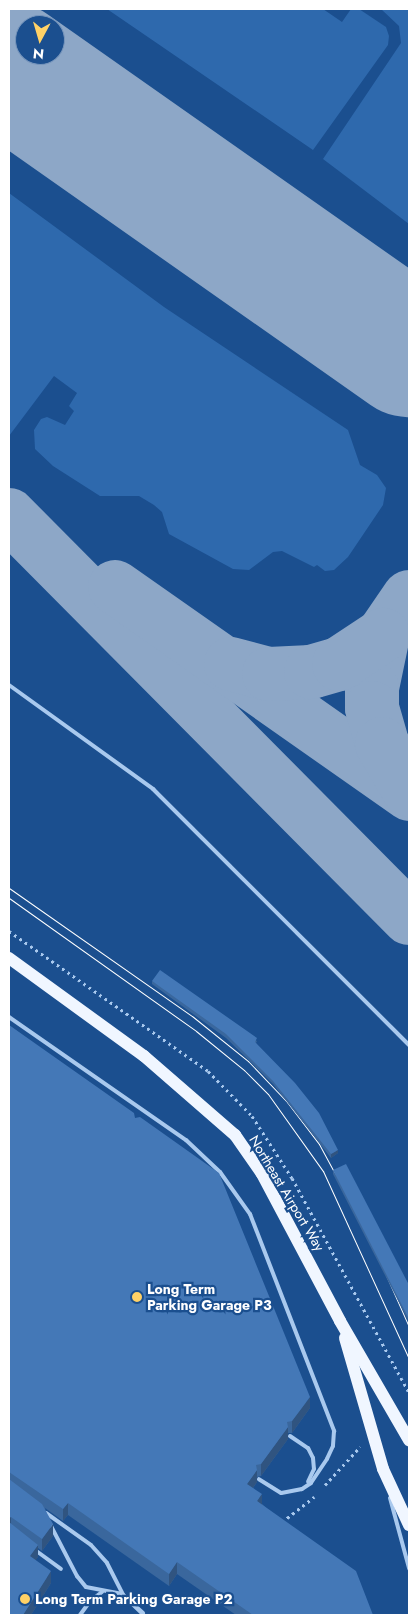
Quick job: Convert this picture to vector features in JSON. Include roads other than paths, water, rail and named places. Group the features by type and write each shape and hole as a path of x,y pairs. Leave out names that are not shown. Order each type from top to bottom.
{"main road":[{"name":"Northeast Airport Way","path":"9,958 144,1056 235,1135 294,1230 340,1321 409,1440"},
{"path":"340,1321 383,1469 409,1525"}],"lane":[{"path":"9,685 153,789 409,1045"},
{"path":"9,1017 186,1140 220,1172 250,1214 334,1431 333,1446 311,1483 302,1489 282,1493 260,1479 274,1488 291,1492 310,1481 313,1458 308,1448 290,1436"},
{"path":"142,1120 148,1114"},
{"path":"383,1469 409,1568"},
{"path":"37,1507 91,1545 107,1563 123,1595 145,1615"},
{"path":"44,1512 77,1576 86,1587 101,1592 122,1594 145,1615"},
{"path":"31,1548 62,1569"},
{"path":"80,1615 88,1603 101,1592"},
{"path":"80,1615 90,1601 102,1592 120,1593 145,1615"}],"tram line":[{"path":"9,888 192,1016 248,1061 287,1102 319,1144 340,1183"},
{"path":"9,898 196,1031 244,1070 268,1094 323,1171 409,1359"},
{"path":"386,1275 409,1327"}],"place":[{"name":"Long Term Parking Garage P3","path":"137,1297"},
{"name":"Long Term Parking Garage P2","path":"25,1599"}]}
